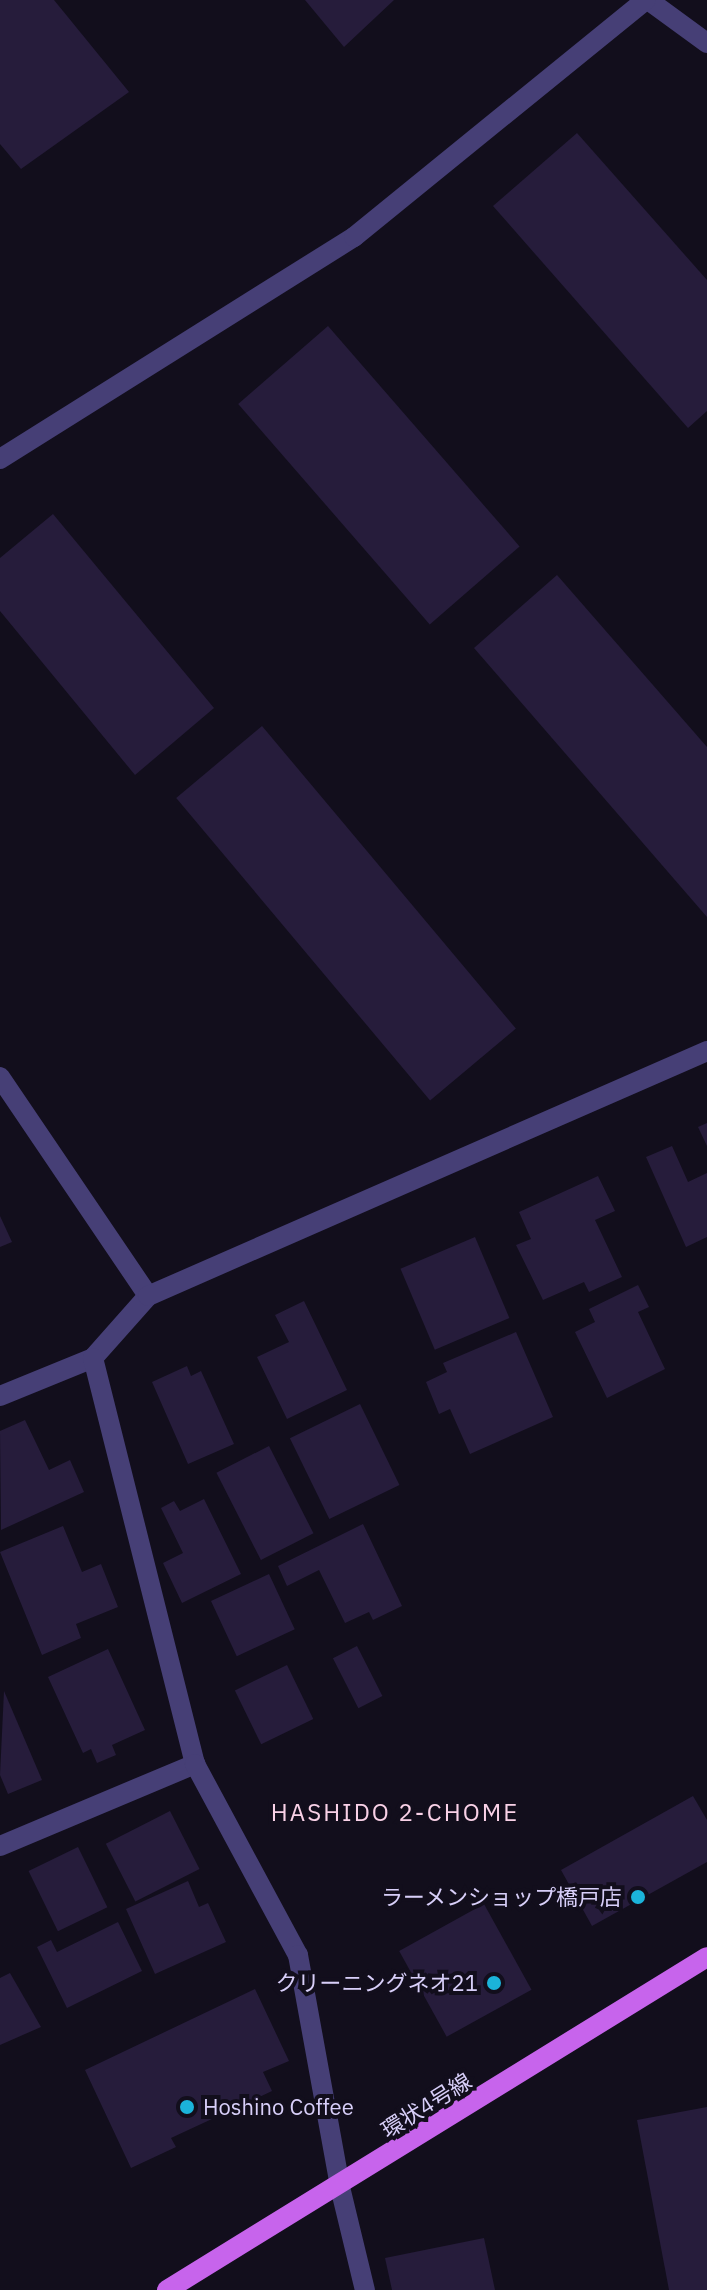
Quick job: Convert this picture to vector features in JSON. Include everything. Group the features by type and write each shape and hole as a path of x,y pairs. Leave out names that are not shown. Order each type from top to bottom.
{"main road":[{"name":"環状4号線","path":"167,2290 340,2187 707,1957"}],"street":[{"path":"0,459 354,237 647,0 707,43"},
{"path":"0,1396 93,1358 148,1296 707,1051"},
{"path":"0,1077 148,1296"},
{"path":"93,1358 195,1764 298,1955 340,2187 365,2290"},
{"path":"0,1846 195,1764"}],"building":[{"path":"0,0 54,0 129,92 21,169 0,144"},
{"path":"305,0 394,0 344,47"},
{"path":"577,133 707,280 707,411 688,428 493,206"},
{"path":"328,326 520,546 430,624 238,404"},
{"path":"53,514 214,708 135,775 0,611 0,558"},
{"path":"557,575 707,747 707,917 474,648"},
{"path":"262,726 516,1029 430,1101 176,798"},
{"path":"707,1123 707,1146 698,1127"},
{"path":"672,1146 688,1182 707,1173 707,1237 686,1247 646,1157"},
{"path":"598,1176 615,1211 595,1220 622,1277 589,1292 584,1282 543,1300 516,1245 531,1239 519,1212"},
{"path":"0,1216 12,1242 0,1247"},
{"path":"475,1237 509,1318 435,1350 400,1269"},
{"path":"638,1285 649,1307 638,1312 665,1369 607,1398 575,1332 595,1322 589,1309"},
{"path":"304,1301 347,1390 287,1419 257,1357 289,1342 275,1315"},
{"path":"516,1332 553,1417 470,1454 450,1409 439,1414 426,1382 447,1372 443,1363"},
{"path":"187,1366 191,1376 201,1371 234,1444 188,1464 152,1382"},
{"path":"360,1404 399,1485 329,1519 290,1438"},
{"path":"25,1420 49,1470 70,1460 84,1492 1,1530 0,1431"},
{"path":"269,1446 313,1533 261,1560 216,1473"},
{"path":"204,1499 241,1574 182,1603 163,1563 183,1553 161,1508 174,1501 180,1511"},
{"path":"363,1524 402,1606 373,1620 369,1612 345,1623 319,1570 287,1586 278,1566"},
{"path":"63,1526 82,1572 101,1564 118,1607 76,1624 81,1638 42,1655 0,1552"},
{"path":"269,1574 295,1629 237,1656 211,1601"},
{"path":"357,1646 382,1696 358,1708 333,1658"},
{"path":"108,1649 145,1730 112,1745 116,1755 97,1763 91,1749 83,1753 48,1677"},
{"path":"287,1665 313,1719 261,1744 235,1690"},
{"path":"4,1691 42,1780 8,1794 0,1775"},
{"path":"693,1796 707,1820 707,1862 592,1926 561,1870"},
{"path":"170,1811 200,1869 135,1902 106,1844"},
{"path":"78,1847 107,1907 58,1931 29,1871"},
{"path":"188,1881 199,1907 208,1903 226,1942 155,1974 126,1909"},
{"path":"484,1904 532,1990 447,2037 399,1951"},
{"path":"118,1922 142,1971 67,2008 37,1947 51,1940 57,1952"},
{"path":"10,1973 41,2027 0,2045 0,1978"},
{"path":"255,1989 289,2061 263,2072 272,2091 171,2138 176,2147 131,2168 85,2070"},
{"path":"707,2107 707,2290 669,2290 637,2120"},
{"path":"484,2238 495,2290 392,2290 385,2258"}],"place":[{"name":"ラーメンショップ橋戸店","path":"638,1897"},
{"name":"クリーニングネオ21","path":"494,1983"},
{"name":"Hoshino Coffee","path":"187,2107"}],"district":[{"name":"HASHIDO 2-CHOME","path":"395,1813"}]}
